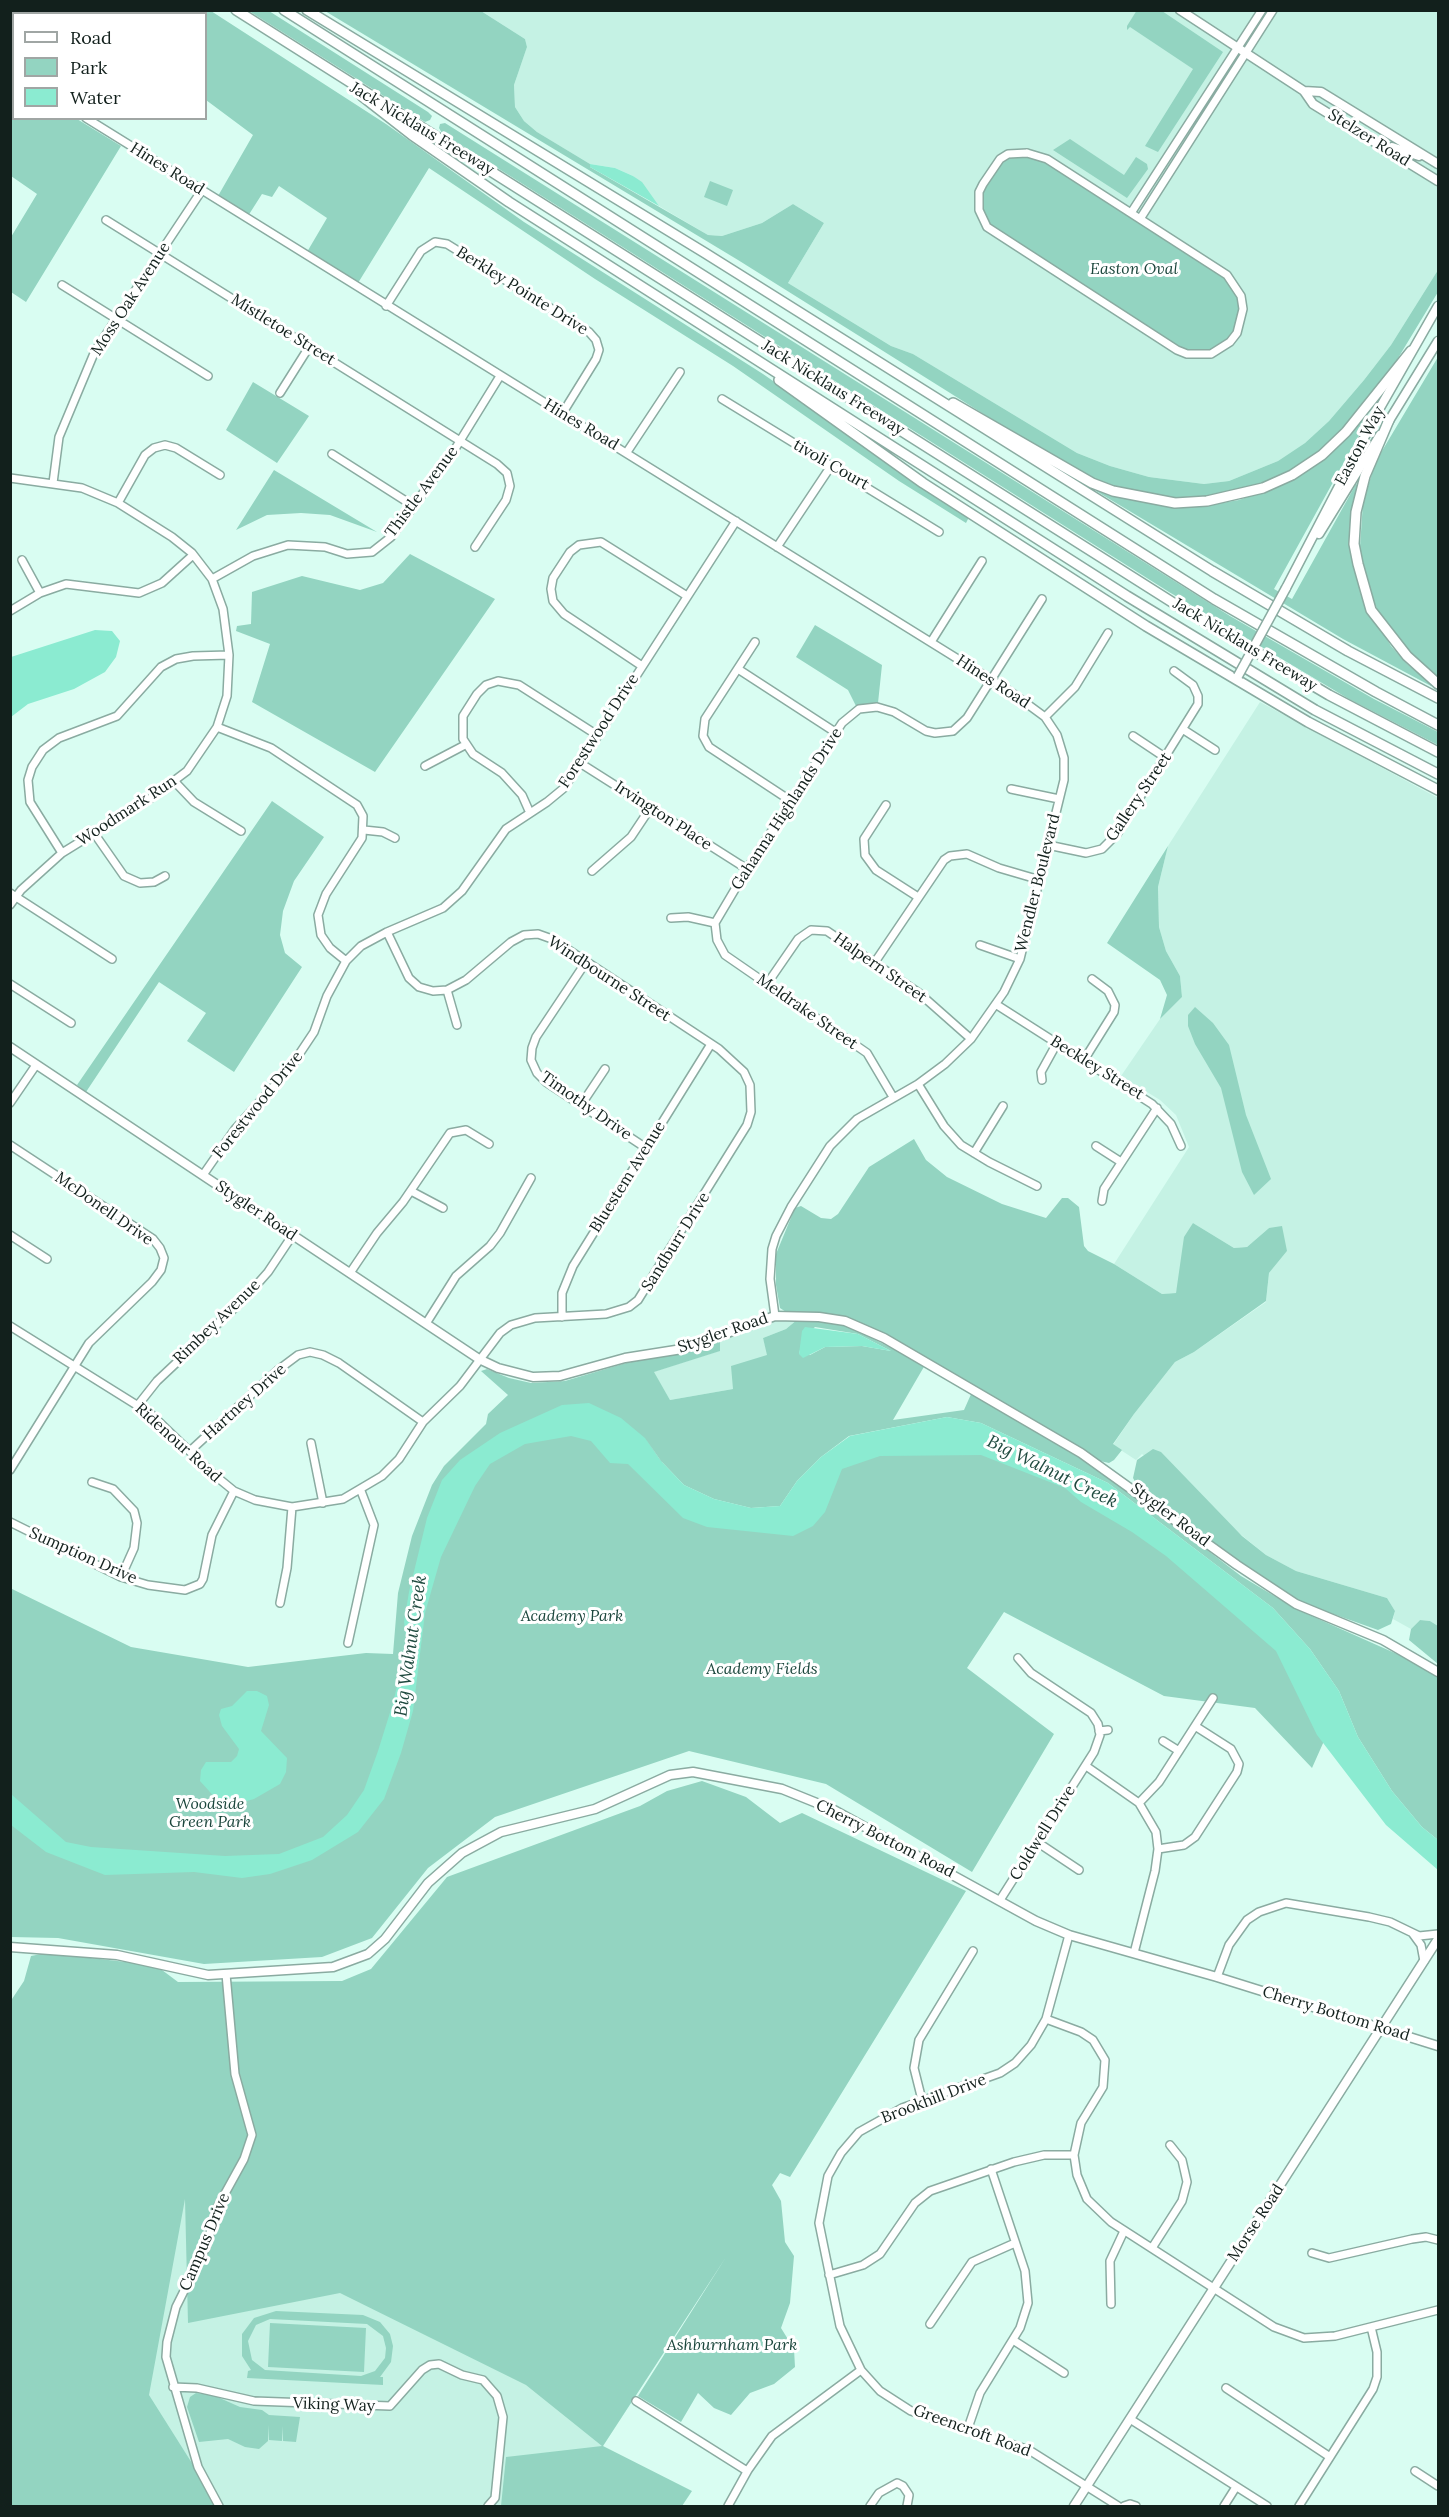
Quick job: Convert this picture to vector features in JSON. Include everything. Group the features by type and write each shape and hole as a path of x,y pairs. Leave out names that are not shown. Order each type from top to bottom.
{"highway":[{"name":"Jack Nicklaus Freeway","path":"236,10 344,81 400,112 1185,610 1329,695 1438,752"},
{"name":"Jack Nicklaus Freeway","path":"284,10 1214,599 1438,725"},
{"path":"307,10 916,382 1092,483 1113,491 1175,503 1236,496 1292,475 1322,454 1346,432 1411,351"},
{"path":"344,81 412,135 509,202 1146,608 1315,710 1438,774"},
{"path":"705,253 1202,565 1348,651 1438,698"},
{"path":"726,340 923,483 1344,742 1438,790"},
{"path":"1389,420 1365,476 1356,512 1354,544 1371,610 1407,656 1438,684"}],"main road":[{"name":"Stelzer Road","path":"1180,10 1304,91 1313,104 1438,181"},
{"name":"Stelzer Road","path":"1304,91 1321,92 1438,164"},
{"path":"1362,135 1369,133 1398,151 1425,157"},
{"name":"Easton Way","path":"1237,678 1411,351 1438,306"},
{"name":"Easton Way","path":"1286,588 1438,341"},
{"name":"Stygler Road","path":"10,1047 292,1236 427,1322 479,1359 522,1376 560,1376 625,1358 682,1349 774,1316 833,1319 861,1327 884,1338 1100,1464 1237,1565 1296,1604 1383,1640 1438,1672"},
{"name":"Cherry Bottom Road","path":"10,1947 117,1956 208,1975 333,1967 368,1954 385,1939 428,1882 462,1853 501,1832 595,1809 670,1775 693,1772 782,1789 834,1810 1036,1921 1069,1935 1217,1977 1438,2046"},
{"name":"Morse Road","path":"1074,2506 1438,1939"}],"street":[{"path":"1131,213 1262,10"},
{"path":"1140,219 1273,10"},
{"name":"Hines Road","path":"89,120 992,680 1045,717 1061,746"},
{"path":"1027,153 1047,159 1140,219 1217,268 1235,285 1243,309 1241,322 1237,333 1222,349 1211,354 1198,355 1177,350 994,233 982,219 978,201 982,183 994,165 1008,154 1027,153"},
{"name":"Moss Oak Avenue","path":"53,483 59,437 95,351 201,190"},
{"name":"Mistletoe Street","path":"105,220 497,464 507,473 510,486 506,500 475,547"},
{"name":"Berkley Pointe Drive","path":"386,306 421,251 435,242 447,244 589,332 596,340 598,350 596,359 562,414"},
{"path":"62,285 208,376"},
{"path":"280,393 309,347"},
{"path":"627,452 680,372"},
{"name":"Thistle Avenue","path":"212,579 253,556 288,545 326,547 347,554 372,552 391,537 412,504 460,441 500,376"},
{"name":"tivoli Court","path":"722,399 831,466 841,469 939,532"},
{"path":"118,503 145,455 154,448 165,446 176,448 220,475"},
{"path":"332,454 412,504"},
{"name":"tivoli Court","path":"777,547 831,466"},
{"name":"Woodmark Run","path":"10,478 82,488 118,503 172,537 193,555 212,579 223,609 229,655 227,696 217,728 187,771 175,782 62,853 13,895 10,905"},
{"name":"Forestwood Drive","path":"203,1175 235,1128 290,1068 314,1032 327,996 346,961 361,946 443,908 462,891 506,828 564,788 736,521"},
{"path":"642,666 564,614 553,601 551,589 553,578 561,565 570,552 579,545 601,542 687,597"},
{"path":"10,610 40,592 66,584 139,593 162,583 193,555"},
{"path":"21,560 40,592"},
{"path":"931,642 982,561"},
{"name":"Gahanna Highlands Drive","path":"715,922 835,732 859,709 877,707 894,712 926,731 935,733 953,730 967,718 1042,599"},
{"path":"1045,717 1075,687 1108,633"},
{"path":"755,642 705,719 703,736 709,747 791,801"},
{"path":"62,853 30,802 28,780 32,767 43,750 59,738 117,716 161,667 176,659 229,655"},
{"path":"738,669 835,732"},
{"name":"Gallery Street","path":"1048,845 1086,853 1102,849 1117,834 1195,711 1198,696 1193,685 1174,671"},
{"path":"530,813 522,795 502,773 473,754 465,745 461,727 463,716 486,685 508,681 519,685 597,735"},
{"path":"217,728 271,748 357,805 363,816 364,830 358,846 320,904 318,915 321,935 330,948 346,961"},
{"path":"1184,730 1215,750"},
{"path":"1133,736 1166,758"},
{"path":"424,766 465,745"},
{"name":"Wendler Boulevard","path":"774,1316 770,1279 772,1249 790,1207 830,1146 857,1119 918,1084 945,1064 971,1039 997,1005 1020,958 1040,880 1064,780 1061,746"},
{"name":"Irvington Place","path":"580,763 747,869"},
{"path":"175,782 194,802 241,831"},
{"path":"1011,789 1059,799"},
{"path":"886,805 864,839 865,855 876,870 918,897"},
{"path":"592,871 631,837 651,807"},
{"path":"364,830 383,832 395,838"},
{"path":"94,833 124,876 140,883 153,882 165,876"},
{"path":"876,962 944,860 956,854 972,856 999,868 1040,880"},
{"path":"13,895 112,959"},
{"path":"671,918 688,917 715,922"},
{"name":"Meldrake Street","path":"715,922 717,940 724,955 867,1053 893,1098"},
{"name":"Halpern Street","path":"767,984 798,939 811,930 827,931 919,993 971,1039"},
{"path":"387,932 409,978 419,987 433,991 447,990 457,1025"},
{"name":"Windbourne Street","path":"447,990 466,980 511,942 524,935 538,934 552,939 711,1044 744,1072 750,1085"},
{"path":"980,945 1020,958"},
{"name":"Timothy Drive","path":"586,962 536,1038 531,1060 537,1073 546,1082 646,1148"},
{"path":"1084,1060 1114,1011 1115,1005 1108,991 1092,980"},
{"path":"10,984 71,1023"},
{"name":"Beckley Street","path":"997,1005 1157,1108 1171,1124 1181,1146"},
{"path":"1042,1080 1041,1072 1057,1043"},
{"name":"Bluestem Avenue","path":"562,1317 562,1293 573,1266 711,1044"},
{"path":"10,1103 36,1065"},
{"path":"581,1105 605,1069"},
{"path":"918,1084 951,1135 974,1154 1037,1186"},
{"name":"Sandburr Drive","path":"479,1359 500,1333 511,1325 524,1320 618,1311 629,1307 646,1292 747,1125 751,1112 750,1085"},
{"path":"974,1154 1003,1106"},
{"path":"1102,1201 1104,1189 1157,1108"},
{"path":"350,1273 376,1233 411,1191 450,1133 466,1130 489,1144"},
{"name":"McDonell Drive","path":"10,1145 153,1239 164,1258 161,1270 152,1282 103,1328 74,1366"},
{"path":"1096,1146 1121,1162"},
{"path":"427,1322 456,1276 490,1246 500,1233 531,1178"},
{"path":"411,1191 443,1208"},
{"path":"10,1235 46,1259"},
{"name":"Rimbey Avenue","path":"138,1405 157,1381 244,1299 268,1272 292,1236"},
{"name":"Ridenour Road","path":"10,1326 138,1405 174,1434 234,1491 255,1500 292,1507 343,1499 361,1491 382,1476 399,1459 423,1422 460,1386 479,1359"},
{"name":"Hartney Drive","path":"190,1451 278,1370 298,1355 310,1352 339,1363 423,1422"},
{"path":"10,1470 74,1366"},
{"path":"311,1443 323,1503"},
{"path":"92,1482 113,1489 134,1511 137,1522 134,1548 121,1577"},
{"name":"Sumption Drive","path":"10,1522 121,1577 185,1590 200,1584 207,1568 213,1535 234,1491"},
{"path":"348,1642 374,1525 361,1491"},
{"path":"280,1603 287,1568 292,1507"},
{"path":"1018,1658 1031,1673 1091,1713 1099,1731 1108,1730"},
{"path":"1139,1803 1159,1782 1213,1698"},
{"path":"1158,1849 1184,1845 1195,1837 1237,1772 1239,1764 1231,1749 1195,1726"},
{"name":"Coldwell Drive","path":"1000,1900 1086,1766 1094,1752 1099,1731"},
{"path":"1163,1741 1179,1751"},
{"path":"1086,1766 1139,1803 1153,1823 1158,1849 1134,1953"},
{"path":"1037,1842 1079,1870"},
{"path":"1217,1977 1228,1945 1242,1925 1259,1912 1274,1905 1294,1903 1390,1922 1413,1934 1427,1936 1438,1934"},
{"path":"1413,1934 1421,1945 1425,1961"},
{"name":"Brookhill Drive","path":"861,2370 840,2326 819,2212 833,2164 849,2142 881,2117 1000,2073 1015,2063 1031,2045 1046,2019 1069,1935"},
{"path":"922,2100 914,2068 919,2040 973,1951"},
{"name":"Campus Drive","path":"219,2506 198,2467 173,2387 166,2356 176,2307 206,2247 217,2208 244,2159 252,2135 235,2074 226,1974"},
{"path":"1046,2019 1081,2032 1093,2040 1105,2060 1103,2086 1081,2123 1074,2155 1077,2175 1087,2199 1124,2231 1274,2326 1304,2338 1335,2336 1438,2310"},
{"path":"1152,2248 1182,2201 1187,2182 1182,2160 1170,2145"},
{"path":"830,2275 863,2265 880,2254 915,2203 930,2191 991,2169 1044,2155 1074,2155"},
{"path":"968,2428 980,2393 1020,2328 1028,2303 1025,2271 991,2169"},
{"path":"1111,2304 1110,2261 1124,2231"},
{"path":"1312,2253 1329,2258 1412,2239 1426,2237 1438,2240"},
{"path":"930,2324 972,2262 990,2252 1015,2243"},
{"path":"1299,2506 1375,2383 1377,2352 1371,2327"},
{"path":"1013,2340 1064,2373"},
{"name":"Viking Way","path":"173,2387 197,2388 254,2401 390,2406 422,2370 430,2365 439,2364 462,2375 483,2380 498,2396 503,2417 495,2498 488,2506"},
{"path":"728,2506 747,2471 766,2443 779,2430 861,2370"},
{"name":"Greencroft Road","path":"861,2370 880,2391 911,2410 1029,2450 1118,2506"},
{"path":"1227,2388 1330,2457"},
{"path":"636,2401 747,2471"},
{"path":"1130,2419 1267,2506"},
{"path":"1415,2471 1438,2486"},
{"path":"870,2506 879,2493 897,2483 903,2486 909,2495 907,2506"},
{"path":"1224,2506 1236,2487"},
{"path":"1124,2506 1130,2504 1136,2506"}],"shaded area":[{"path":"481,11 1438,11 1438,270 1391,345 1329,421 1305,443 1278,461 1229,481 1204,484 1149,477 1110,466 1077,453 913,354 891,346 788,283 824,223 793,204 762,223 722,236 708,235 659,206 633,176 615,168 590,164 537,132 524,121 515,107 514,85 527,47 525,39"},
{"path":"1260,702 1438,798 1438,1626 1430,1621 1420,1620 1411,1629 1393,1619 1395,1611 1387,1598 1296,1571 1266,1555 1142,1454 1136,1460 1113,1445 1175,1362 1194,1352 1266,1302 1269,1273 1287,1251 1269,1228 1247,1247 1234,1248 1193,1223 1176,1293 1162,1294 1114,1264 1189,1147 1176,1115 1160,1100 1121,1076 1160,1019 1182,997 1180,976 1166,951 1159,927 1158,887 1168,846"},
{"path":"772,1319 798,1319 786,1329 763,1338 768,1355 733,1389 670,1400 653,1372 719,1351 720,1339"},
{"path":"157,2109 780,2173 603,2446 527,2506 204,2506 136,2413"}],"green space":[{"path":"77,10 211,11 386,124 524,222 763,374 969,517 966,523 899,481 733,366 595,279 429,168 358,283 307,252 327,218 279,186 272,197 262,194 248,216 218,196 253,135 207,101 207,12 76,12"},
{"path":"1137,10 1162,11 1223,52 1158,152 1145,146 1193,69 1130,27 1127,30"},
{"path":"249,11 269,11 428,112 432,116 430,120 425,122"},
{"path":"325,11 481,11 525,39 527,47 514,85 515,107 524,121 537,132 590,164 590,167 708,235 722,236 762,223 793,204 824,223 788,283 891,346 913,354 1077,453 1110,466 1149,477 1204,484 1229,481 1278,461 1305,443 1329,421 1364,380 1391,345 1438,270 1438,292 1386,378 1352,422 1319,453 1299,467 1260,486 1198,499 1139,495 1101,483 1033,445 738,260"},
{"path":"11,77 12,120 79,120 121,146 26,302 11,292 11,237 37,194 11,176"},
{"path":"445,123 1230,616 1374,699 1438,732 1438,745 1349,699 1169,592 442,133 439,128 440,124"},
{"path":"1070,139 1124,175 1136,157 1147,164 1148,169 1127,198 1053,150"},
{"name":"Easton Oval","path":"1008,154 1039,156 1217,268 1235,285 1243,309 1237,333 1211,354 1187,354 987,227 978,201 983,184"},
{"path":"710,181 733,190 727,206 704,197"},
{"path":"1438,357 1438,679 1415,662 1384,624 1369,591 1360,547 1363,502 1376,461"},
{"path":"253,382 309,416 277,463 226,430"},
{"path":"1367,415 1369,417 1274,589 1292,599 1356,484 1359,486 1352,553 1363,599 1391,646 1407,664 1432,684 1431,686 1343,639 1096,491 1097,488 1143,502 1163,505 1210,505 1239,500 1283,484 1352,431"},
{"path":"274,470 377,532 330,515 301,513 267,515 236,530"},
{"path":"410,554 495,599 375,772 252,702 270,644 236,631 237,626 251,624 252,592 302,576 360,590 383,583"},
{"path":"815,625 882,665 878,703 856,706 848,690 796,657"},
{"path":"272,801 324,837 294,881 283,911 280,935 285,953 302,967 234,1072 187,1041 206,1013 159,982 86,1092 77,1085"},
{"path":"1168,846 1158,887 1159,927 1166,951 1180,976 1182,997 1160,1019 1167,995 1160,980 1107,943"},
{"path":"1195,1007 1213,1023 1229,1045 1246,1115 1271,1179 1254,1195 1242,1172 1221,1088 1195,1044 1188,1026 1188,1015"},
{"path":"914,1139 926,1160 947,1177 1002,1204 1046,1218 1062,1198 1068,1198 1079,1207 1084,1246 1088,1251 1114,1264 1162,1294 1176,1293 1184,1237 1193,1223 1234,1248 1247,1247 1269,1228 1282,1226 1287,1251 1269,1273 1266,1301 1194,1352 1175,1362 1113,1444 1122,1450 1109,1463 1100,1461 877,1331 844,1318 786,1312 780,1308 776,1285 776,1254 795,1208 801,1206 821,1218 831,1219 838,1214 869,1167"},
{"path":"798,1319 844,1324 925,1365 893,1420 964,1410 972,1392 1117,1481 1241,1576 1296,1609 1397,1654 1438,1677 1438,1840 1422,1827 1392,1791 1358,1737 1339,1691 1310,1649 1273,1608 1108,1483 981,1423 947,1417 849,1436 821,1457 797,1481 780,1506 751,1508 714,1499 684,1485 661,1461 686,1497 773,1518 836,1462 992,1440 1217,1578 1336,1714 1312,1768 1255,1708 1164,1696 1004,1612 967,1668 1054,1734 972,1872 826,1784 689,1751 495,1817 428,1868 372,1938 322,1957 204,1964 58,1938 11,1937 10,1588 131,1647 248,1667 366,1653 393,1654 398,1593 412,1536 432,1485 444,1466 486,1424 488,1414 508,1395 481,1371 487,1369 509,1378 531,1383 565,1381 626,1363 688,1352 720,1339 720,1351 654,1372 670,1400 733,1389 731,1366 767,1355 763,1338 786,1329","holes":["815,1327 858,1334 891,1351 862,1346 825,1347 810,1355 799,1354 803,1338"]},
{"path":"1153,1449 1161,1452 1242,1536 1266,1555 1296,1571 1387,1598 1395,1611 1391,1624 1378,1630 1322,1610 1289,1596 1244,1566 1137,1485 1133,1478 1137,1460"},
{"path":"1420,1620 1430,1621 1438,1626 1438,1664 1409,1640 1411,1629"},
{"name":"Ashburnham Park","path":"702,1781 746,1797 780,1823 802,1813 966,1891 790,2177 780,2173 772,2185 781,2201 785,2242 794,2256 790,2303 781,2328 794,2349 795,2367 774,2384 750,2393 731,2415 714,2408 698,2393 681,2422 638,2396 726,2257 603,2446 692,2491 682,2506 501,2506 506,2457 602,2446 526,2385 340,2293 188,2323 185,2199 149,2395 219,2506 11,2506 10,2002 24,1981 31,1956 46,1953 144,1964 162,1970 178,1982 342,1981 371,1969 447,1877 640,1806 667,1791"},
{"path":"276,2311 363,2315 380,2322 390,2334 393,2346 391,2362 380,2377 383,2377 383,2385 247,2378 248,2371 251,2370 242,2356 242,2334 254,2318","holes":["270,2319 367,2324 383,2336 386,2348 385,2358 375,2371 361,2376 265,2370 252,2360 248,2341 256,2325"]},
{"path":"270,2323 366,2328 364,2372 268,2367"},
{"path":"196,2393 213,2395 240,2407 262,2410 269,2415 300,2417 296,2442 283,2441 283,2426 282,2441 269,2440 269,2425 268,2441 259,2449 245,2447 228,2439 199,2442 187,2407 190,2397"}],"water":[{"path":"590,164 615,168 633,176 642,182 659,206 590,167"},
{"path":"95,630 112,631 120,641 116,657 105,672 74,689 28,704 11,717 11,657"},
{"path":"805,1327 858,1334 891,1351 862,1346 825,1347 803,1358 799,1354 802,1331"},
{"name":"Big Walnut Creek","path":"589,1403 621,1418 645,1438 660,1460 684,1485 714,1499 751,1508 780,1506 797,1481 821,1457 850,1436 947,1417 981,1423 1108,1483 1273,1608 1310,1649 1339,1691 1358,1737 1392,1791 1422,1827 1438,1840 1438,1870 1386,1825 1317,1735 1276,1651 1166,1556 1132,1532 1081,1502 1065,1488 981,1455 880,1456 842,1469 825,1512 813,1526 793,1536 707,1527 683,1518 628,1464 610,1463 591,1441 571,1436 525,1444 490,1464 475,1486 441,1557 425,1613 413,1711 401,1753 384,1799 358,1832 312,1860 270,1874 242,1878 194,1872 105,1875 46,1852 11,1825 11,1794 66,1842 91,1847 225,1856 279,1854 323,1837 347,1815 364,1790 378,1751 393,1703 407,1644 404,1622 409,1592 427,1518 442,1480 460,1460 500,1433 562,1405"},
{"path":"247,1691 257,1691 267,1696 269,1705 261,1731 287,1758 286,1772 280,1784 254,1799 236,1804 219,1802 200,1781 201,1770 206,1762 231,1762 237,1756 239,1749 222,1726 219,1715 221,1709 232,1706"}],"park label":[{"name":"Academy Park","path":"572,1616"},
{"name":"Academy Fields","path":"762,1669"},
{"name":"Woodside Green Park","path":"210,1813"}]}
